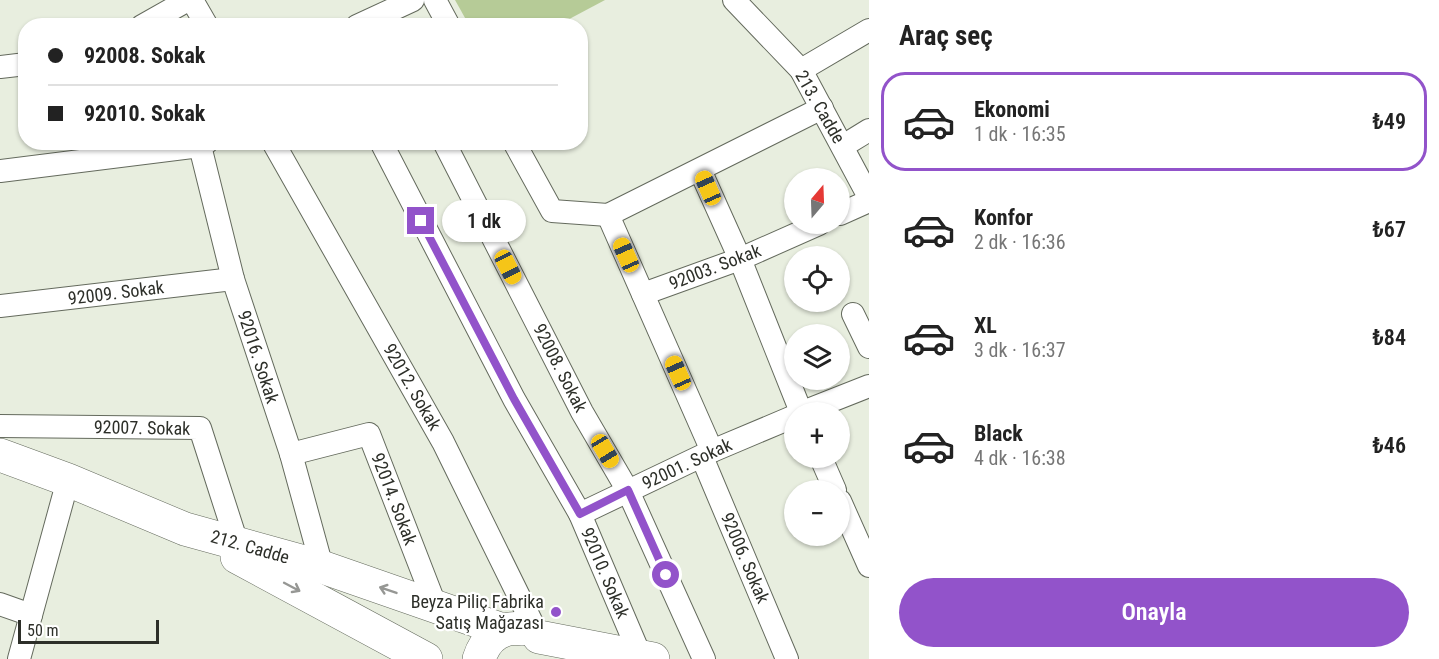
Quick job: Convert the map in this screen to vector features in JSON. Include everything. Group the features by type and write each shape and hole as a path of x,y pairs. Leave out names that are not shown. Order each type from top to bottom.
{"street":[{"path":"157,18 190,0 202,18"},
{"path":"435,0 445,18"},
{"path":"386,18 409,1"},
{"name":"213. Cadde","path":"740,1 801,70 869,199"},
{"path":"801,70 869,30"},
{"path":"0,67 18,65"},
{"path":"518,150 552,211 608,215 822,108"},
{"path":"843,146 869,130"},
{"path":"0,171 158,150"},
{"name":"92016. Sokak","path":"204,150 232,279 291,454 322,567"},
{"name":"92012. Sokak","path":"278,150 443,442 546,648"},
{"name":"92010. Sokak","path":"385,150 514,399 580,514 646,657"},
{"name":"92008. Sokak","path":"448,150 582,412 628,490 704,659"},
{"path":"700,170 740,259 798,402"},
{"path":"850,209 869,199"},
{"name":"92006. Sokak","path":"608,215 643,294 787,659"},
{"name":"92003. Sokak","path":"643,294 740,259 796,234"},
{"name":"92009. Sokak","path":"0,306 232,279"},
{"path":"854,314 869,347"},
{"path":"828,402 869,386"},
{"name":"92001. Sokak","path":"580,514 628,490 784,421"},
{"name":"92007. Sokak","path":"0,426 200,428 237,543"},
{"name":"92014. Sokak","path":"291,454 369,434 436,607"},
{"name":"212. Cadde","path":"0,455 68,480 185,529 322,567 503,630 515,628 528,630 546,648"},
{"path":"19,659 68,480"},
{"path":"850,523 869,566"},
{"path":"185,529 426,659"},
{"path":"0,604 31,615"},
{"path":"479,659 483,647 491,637 503,630"},
{"path":"546,648 646,657"}],"green space":[{"path":"455,0 605,0 571,18 465,18"}],"place":[{"name":"Beyza Piliç Fabrika Satış Mağazası","path":"556,612"}],"route":[{"path":"421,221 514,399 580,514 628,490 666,575"}]}
